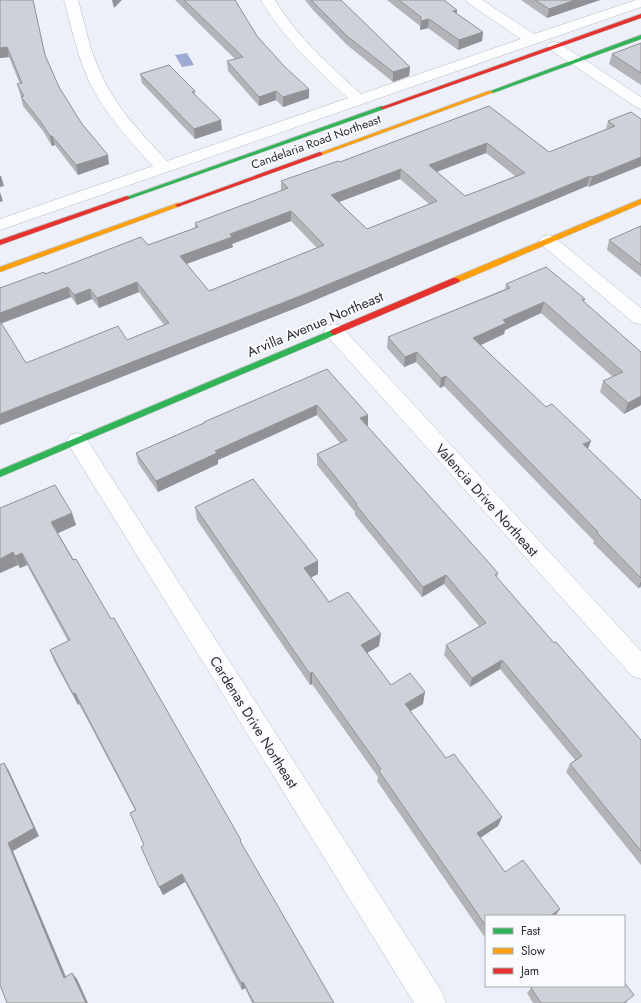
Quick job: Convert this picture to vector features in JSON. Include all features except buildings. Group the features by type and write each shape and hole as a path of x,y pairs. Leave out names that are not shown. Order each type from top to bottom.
{"main road":[{"name":"Candelaria Road Northeast","path":"0,243 641,16"},
{"name":"Candelaria Road Northeast","path":"0,270 641,37"},
{"name":"Arvilla Avenue Northeast","path":"0,474 641,201"}],"street":[{"path":"71,0 97,82 123,122 164,168"},
{"path":"268,0 282,24 294,38 360,100"},
{"path":"473,0 533,40"},
{"path":"0,225 641,3"},
{"path":"554,46 641,104"},
{"path":"548,241 641,318"},
{"name":"Valencia Drive Northeast","path":"334,331 641,668"},
{"name":"Cardenas Drive Northeast","path":"77,441 431,1003"}],"water":[{"path":"187,53 194,65 182,67 175,55"}],"traffic: fast":[{"path":"491,92 641,37"},
{"path":"127,198 382,108"},
{"path":"0,474 334,332"}],"traffic: slow":[{"path":"320,154 491,92"},
{"path":"456,280 641,201"},
{"path":"0,270 178,205"}],"traffic: jam":[{"path":"382,108 641,16"},
{"path":"178,205 320,154"},
{"path":"0,243 127,198"},
{"path":"334,332 456,280"}]}
